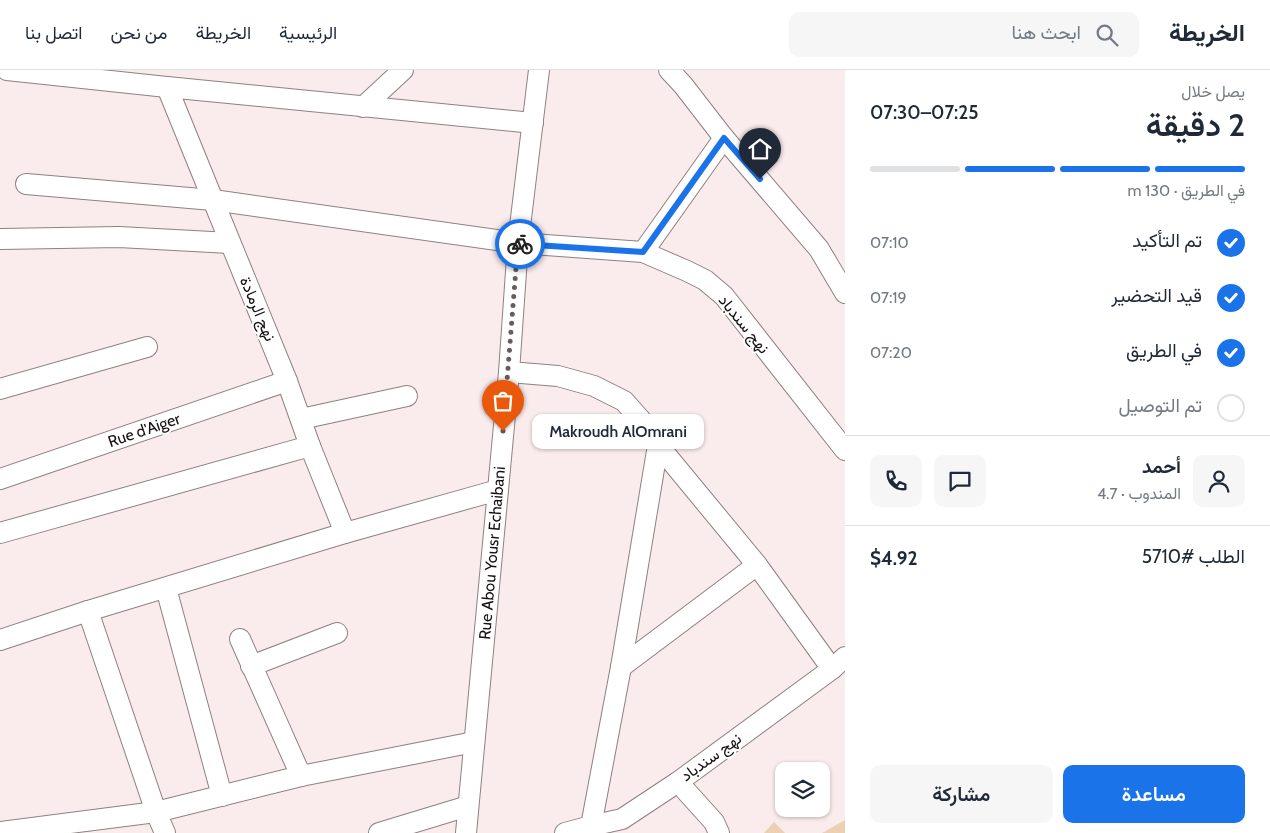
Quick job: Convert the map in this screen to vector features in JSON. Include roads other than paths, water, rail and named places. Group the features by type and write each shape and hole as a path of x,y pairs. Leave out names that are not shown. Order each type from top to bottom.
{"street":[{"path":"7,70 533,123"},
{"path":"363,106 403,70"},
{"name":"Rue Abou Yousr Echaibani","path":"466,833 509,372 518,243 539,70"},
{"path":"670,70 724,138 819,249 845,293"},
{"name":"نهج الرمادة","path":"167,87 288,381 310,446 345,533"},
{"path":"643,252 724,138"},
{"name":"نهج سندباد","path":"26,184 212,200 518,243 643,252 705,280 724,296 845,450"},
{"path":"0,239 119,237 230,243"},
{"path":"0,389 147,347"},
{"path":"509,372 558,376 594,386 624,402 648,428 658,445 838,663"},
{"name":"Rue d'Aiger","path":"0,479 288,381"},
{"path":"301,420 407,396"},
{"path":"591,826 621,668 658,445"},
{"path":"0,533 310,446"},
{"path":"0,640 88,611 345,533 498,490"},
{"path":"621,668 757,565"},
{"path":"166,588 222,796"},
{"path":"88,611 156,812 165,833"},
{"path":"252,666 337,633"},
{"path":"240,639 300,776"},
{"name":"نهج سندباد","path":"565,833 591,826 624,826 678,782 838,663"},
{"path":"0,832 156,812 300,776 474,742"},
{"path":"678,782 714,822 719,833"},
{"path":"380,833 468,806"}],"place":[{"name":"Makroudh AlOmrani","path":"503,431"}]}
